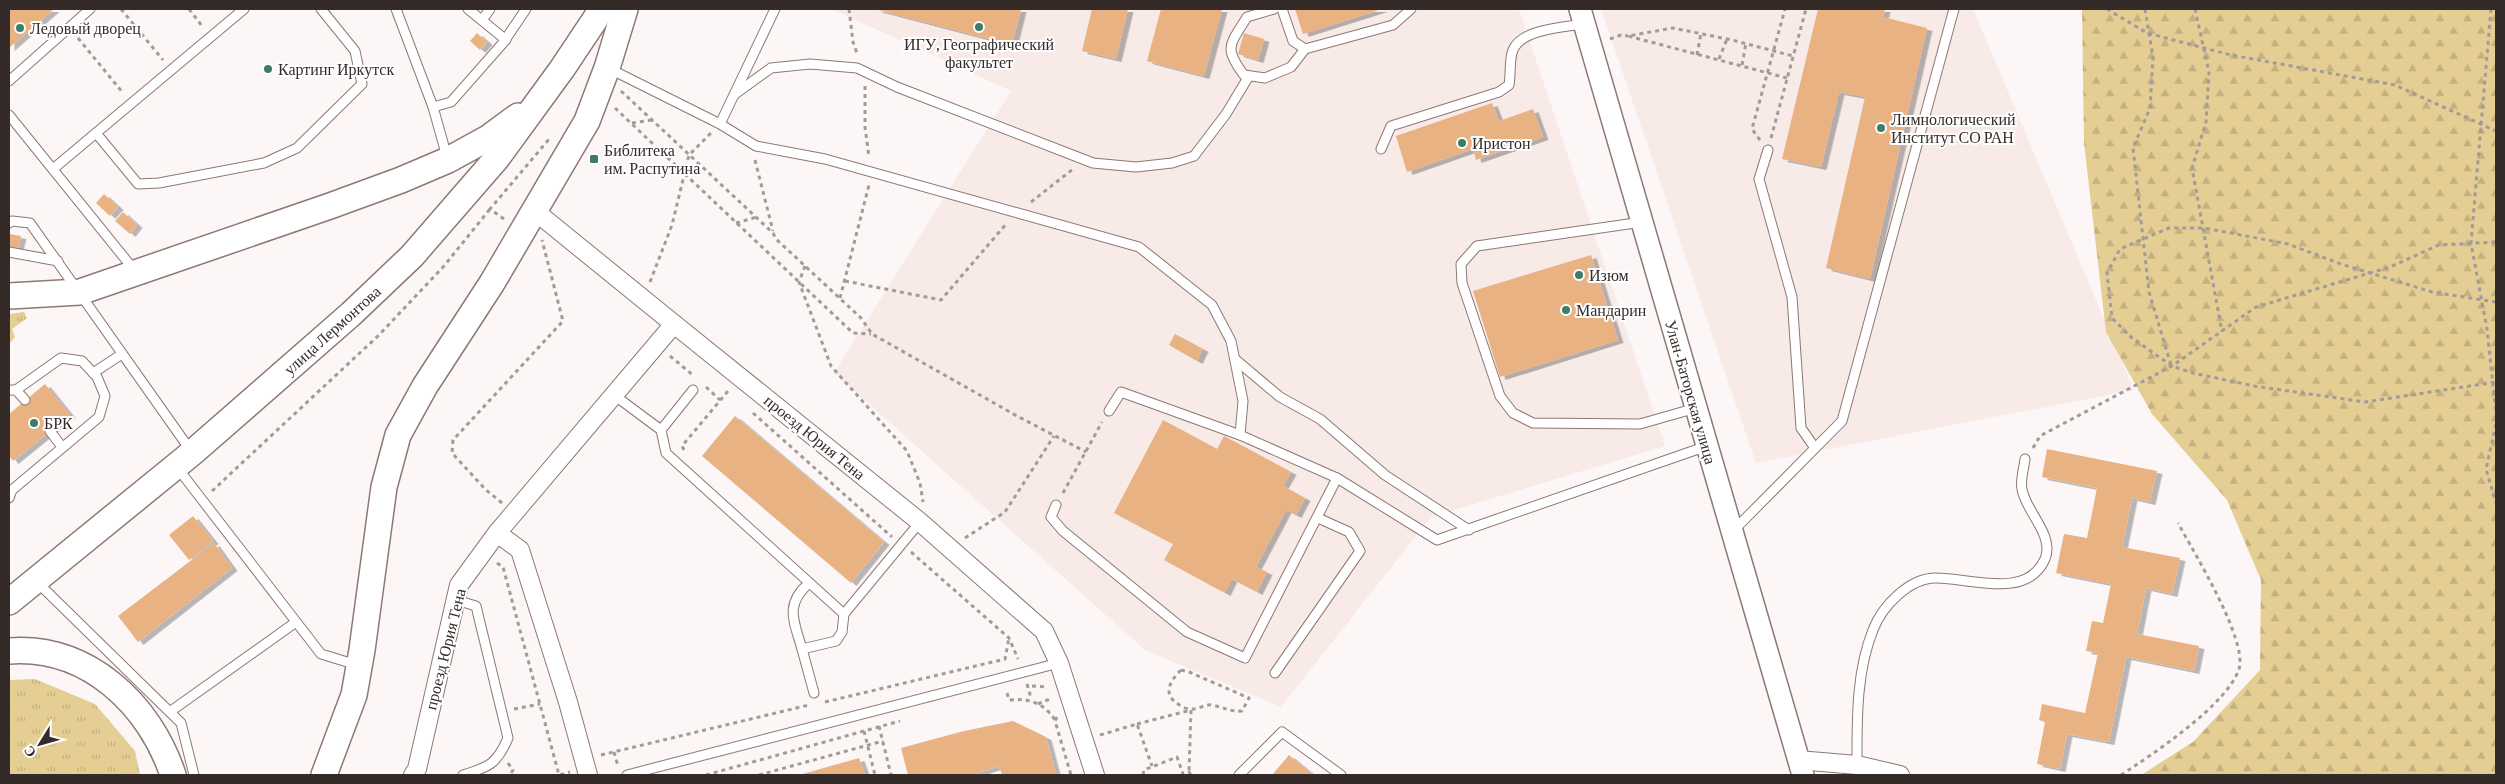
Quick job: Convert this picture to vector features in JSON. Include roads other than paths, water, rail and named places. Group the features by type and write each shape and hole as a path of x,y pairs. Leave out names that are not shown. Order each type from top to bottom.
{"main road":[{"name":"улица Лермонтова","path":"9,602 184,460 351,314 412,256 469,192 562,69 602,9"},
{"path":"324,775 348,715 359,666 382,496 390,458 398,435 425,386 470,319 532,235 536,212 611,76 625,9"},
{"path":"9,296 80,292 135,271 330,206 401,180 448,160 506,126 536,99 562,69"},
{"path":"9,652 44,652 67,659 92,670 113,684 152,727 166,755 173,775"}],"street":[{"name":"Улан-Баторская улица","path":"1582,16 1800,767"},
{"path":"536,212 674,324"},
{"path":"9,292 33,294"},
{"name":"проезд Юрия Тена","path":"413,775 417,769 459,585 498,533 674,324 922,517 950,548 1044,631 1059,663 1068,701 1095,775"},
{"path":"498,533 520,550 568,702 586,767"},
{"path":"1800,767 1858,765 1900,775"}],"lane":[{"path":"9,80 90,9"},
{"path":"53,169 244,9"},
{"path":"96,132 138,184 159,183 264,163 297,148 362,84 355,51 321,9"},
{"path":"396,9 433,107 448,160"},
{"path":"468,9 505,41"},
{"path":"482,20 490,9"},
{"path":"433,107 451,102 505,41 526,9"},
{"path":"720,124 776,9"},
{"path":"1274,9 1247,17 1231,42 1232,58 1244,75 1265,78 1291,66 1305,49 1393,25 1411,9"},
{"path":"1282,9 1293,41 1305,49"},
{"path":"1732,532 1842,421 1954,9"},
{"path":"1381,149 1391,126 1499,92 1509,85 1513,49 1524,39 1538,31 1582,16"},
{"path":"735,94 771,68 810,64 857,68 897,87 1093,164 1136,167 1172,163 1194,156 1226,114 1249,76"},
{"path":"611,76 720,124 756,146 825,159 1139,247 1212,305 1231,341 1236,360 1244,401 1240,435"},
{"path":"9,115 135,271"},
{"path":"1768,150 1759,179 1792,297 1801,428 1815,448"},
{"path":"9,223 12,221 30,223 58,261 122,354 184,460 296,622 321,654 359,666"},
{"path":"1642,222 1477,246 1461,264 1462,283 1500,396 1513,413 1533,423 1640,424 1696,408"},
{"path":"9,252 58,261"},
{"path":"93,374 122,354"},
{"path":"9,498 12,490 98,417 105,396 93,374 82,361 61,358 12,390 25,400"},
{"path":"1236,360 1280,397 1320,419 1385,475 1468,530"},
{"path":"660,430 692,390"},
{"path":"1108,411 1121,392 1240,435 1338,478 1437,540 1707,446"},
{"path":"614,395 660,430 666,454 844,614"},
{"path":"50,431 62,447"},
{"path":"1858,765 1857,711 1864,664 1873,630 1892,601 1903,590 1914,584 1936,577 2002,584 2027,578 2040,566 2047,551 2038,524 2026,504 2021,487 2025,459"},
{"path":"1056,505 1051,517 1063,531 1187,632 1245,658 1338,478"},
{"path":"802,649 836,641 842,632 844,614 922,517"},
{"path":"1275,673 1360,551 1349,532 1318,518"},
{"path":"35,580 182,723 194,775"},
{"path":"809,583 798,593 793,603 793,618 814,692"},
{"path":"456,600 476,606 508,738 500,756 483,769 462,775"},
{"path":"171,711 296,622"},
{"path":"627,775 1059,663"},
{"path":"1239,775 1282,732 1341,775"}],"place":[{"name":"ИГУ, Географический факультет","path":"979,27"},
{"name":"Ледовый дворец","path":"20,28"},
{"name":"Картинг Иркутск","path":"268,69"},
{"name":"Лимнологический Институт СО РАН","path":"1881,128"},
{"name":"Иристон","path":"1462,143"},
{"name":"Библитека им. Распутина","path":"594,159"},
{"name":"Изюм","path":"1579,275"},
{"name":"Мандарин","path":"1566,310"},
{"name":"БРК","path":"34,423"}]}
